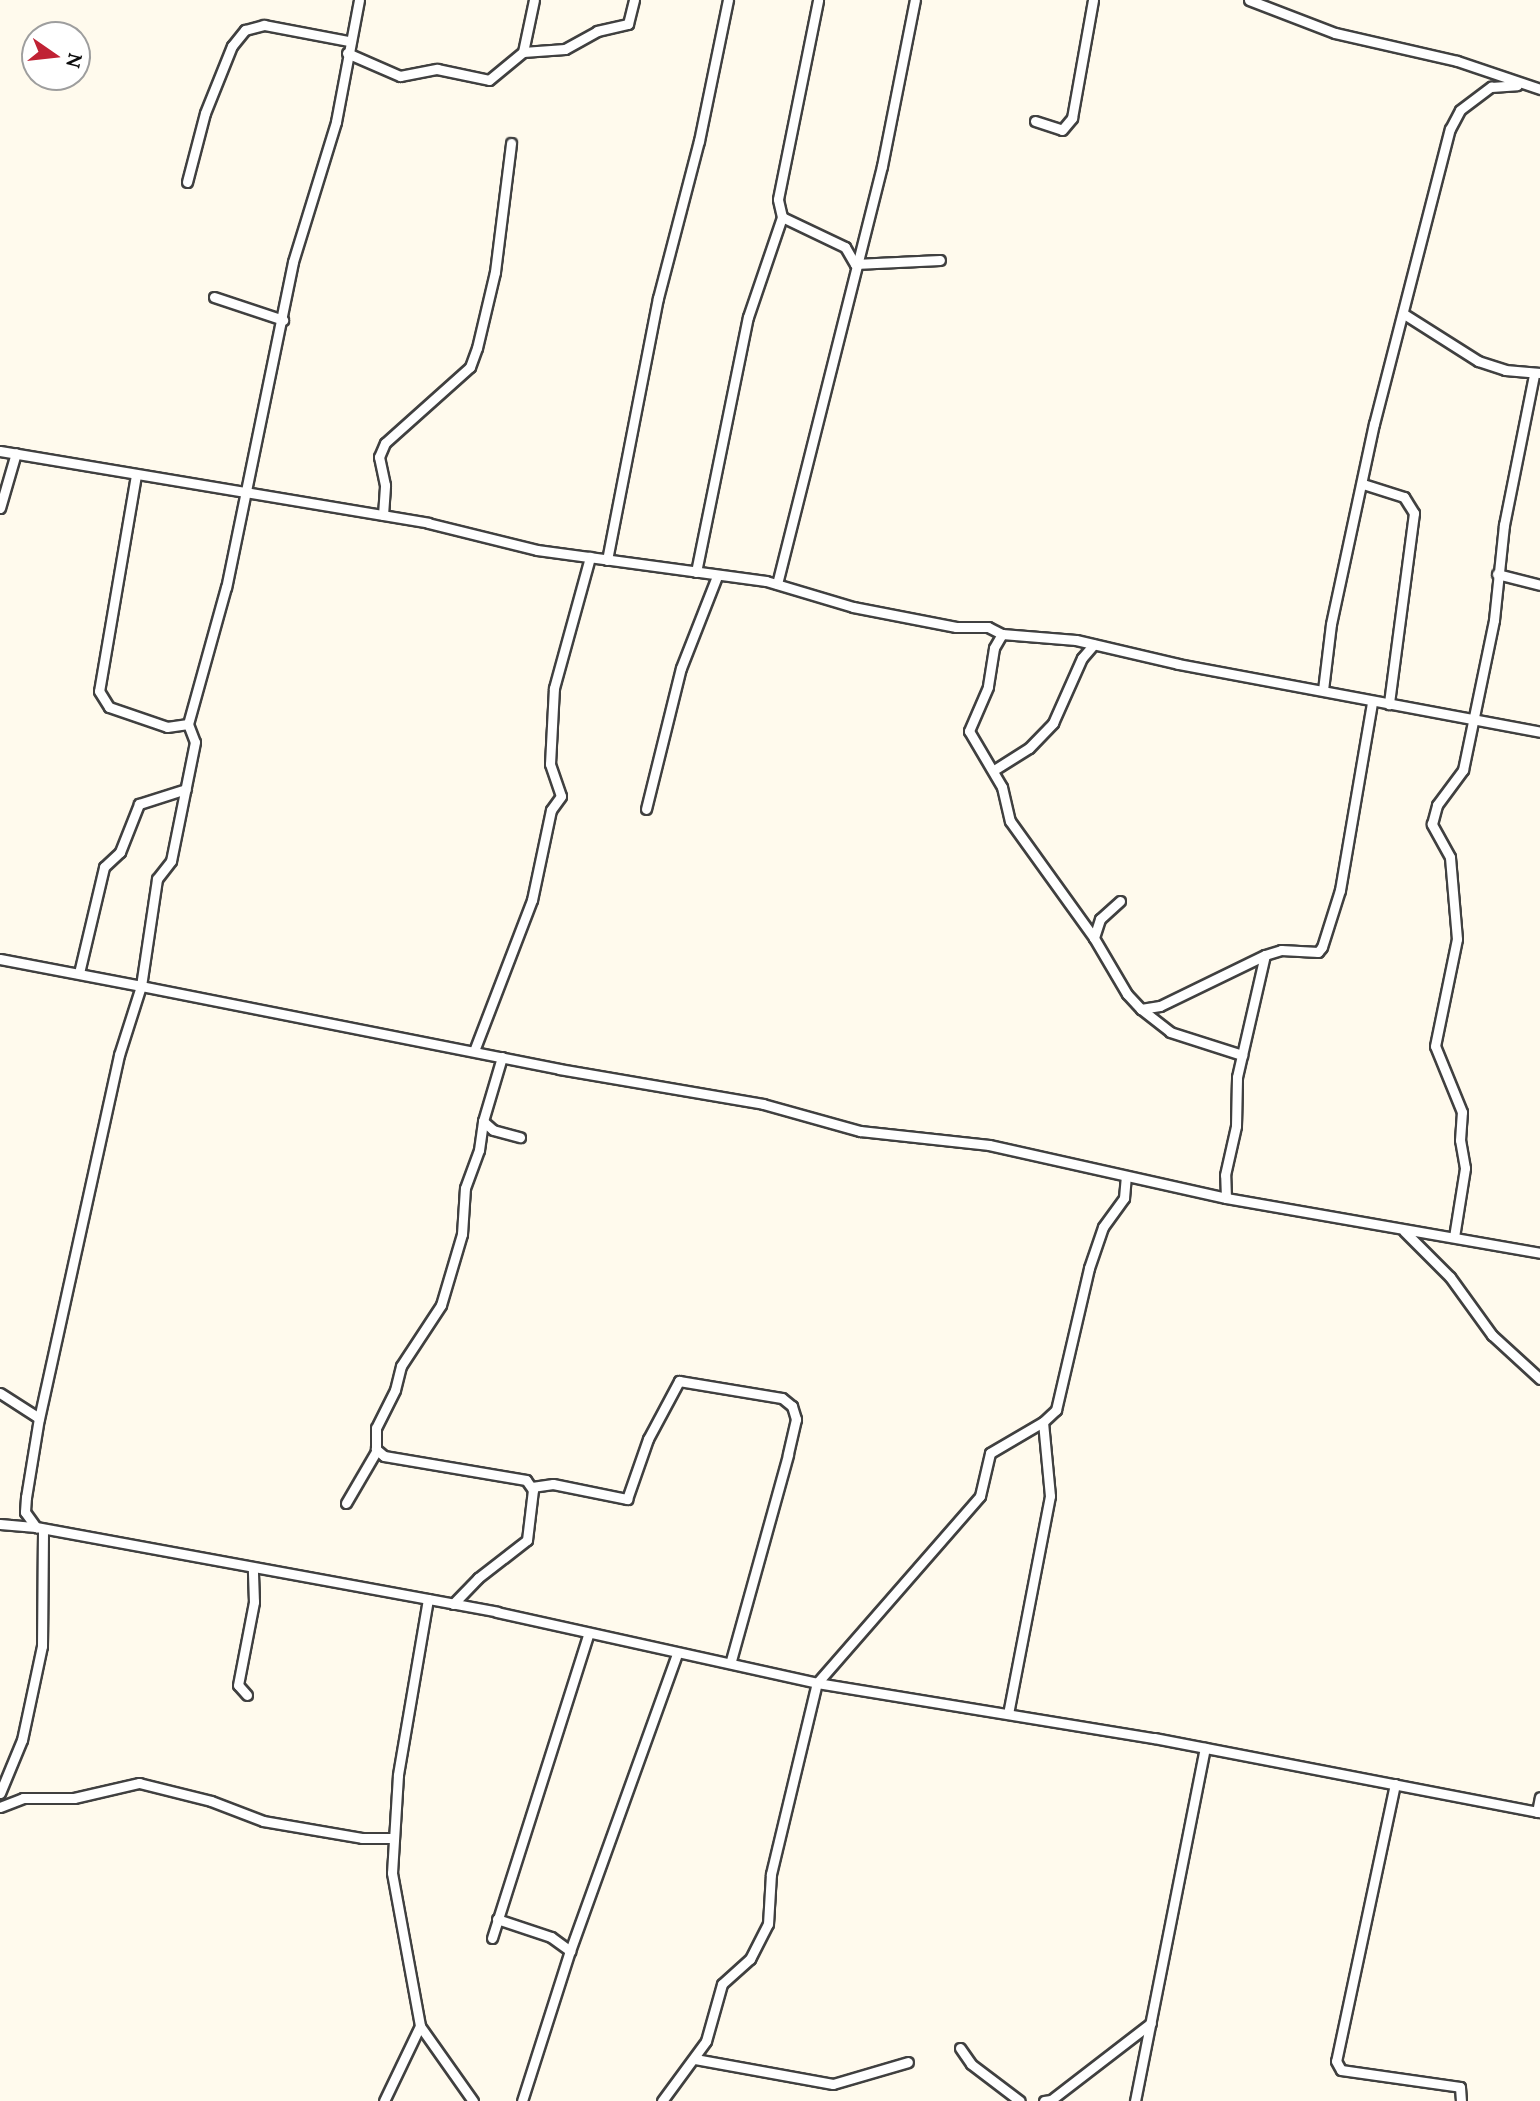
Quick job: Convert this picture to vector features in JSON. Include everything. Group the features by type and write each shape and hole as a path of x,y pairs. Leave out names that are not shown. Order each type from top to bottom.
{"street":[{"path":"0,1793 22,1740 42,1646 39,1529 25,1512 40,1418 119,1055 141,986 157,879 171,861 195,742 188,723 226,587 242,493 301,231 335,122 359,0"},
{"path":"523,52 534,0"},
{"path":"347,53 400,76 437,69 489,80 523,52 565,48 597,31 628,24 634,0"},
{"path":"607,559 658,298 699,141 728,0"},
{"path":"696,572 748,317 782,217 778,199 818,0"},
{"path":"777,584 855,264 882,166 915,0"},
{"path":"1035,121 1062,130 1072,118 1072,97 1093,0"},
{"path":"1249,0 1335,33 1457,61 1517,85 1540,89"},
{"path":"187,183 205,113 232,46 244,30 264,25 349,41"},
{"path":"1323,690 1331,624 1450,129 1460,110 1490,86 1517,85"},
{"path":"383,515 385,485 379,457 384,443 470,367 481,335 495,272 511,143"},
{"path":"782,217 845,247 855,264"},
{"path":"855,264 940,260"},
{"path":"214,297 283,320"},
{"path":"1404,314 1465,355 1537,374 1497,574 1494,620 1463,770 1437,805 1432,824 1450,857 1457,939 1435,1046 1462,1112 1460,1140 1465,1168 1454,1237"},
{"path":"0,451 383,515 537,550 777,584 853,607 949,625 988,627 1002,634 1094,644 1323,690 1373,703 1472,718 1540,732"},
{"path":"0,508 16,453"},
{"path":"136,475 99,691 109,707 167,727 188,723"},
{"path":"1363,484 1404,497 1414,513 1389,704"},
{"path":"474,1051 532,900 551,810 561,796 550,764 554,688 590,556"},
{"path":"1497,574 1540,585"},
{"path":"646,809 681,668 717,576"},
{"path":"1002,634 994,648 988,687 969,729 1005,794 1010,821 1141,1009 1170,1032 1242,1055"},
{"path":"994,770 1029,748 1054,723 1082,658 1094,644"},
{"path":"1141,1009 1160,1006 1265,955 1280,950 1315,952 1322,947 1340,890 1373,703"},
{"path":"79,973 104,867 120,852 139,804 186,789"},
{"path":"1094,939 1100,919 1120,901"},
{"path":"1226,1198 1225,1175 1236,1126 1242,1055 1265,955"},
{"path":"0,958 502,1057 763,1104 860,1131 989,1145 1226,1198 1540,1253"},
{"path":"346,1503 377,1450 376,1428 395,1390 401,1366 441,1305 462,1234 465,1188 479,1150 483,1121 496,1089 502,1057"},
{"path":"483,1121 493,1130 520,1137"},
{"path":"662,2101 706,2041 722,1984 750,1959 768,1924 771,1874 817,1682 980,1496 990,1453 1043,1422 1061,1401 1071,1335 1089,1268 1103,1227 1124,1198 1126,1177"},
{"path":"1404,1231 1443,1268 1492,1335 1540,1378"},
{"path":"532,1488 553,1484 627,1499 648,1439 679,1381 782,1398 792,1405 796,1419 788,1455 731,1661"},
{"path":"0,1393 40,1418"},
{"path":"1008,1714 1050,1496 1043,1422"},
{"path":"377,1450 384,1456 526,1480 532,1488 535,1504 527,1540 478,1578 453,1604"},
{"path":"0,1524 428,1599 677,1654 731,1661 817,1682 1205,1748 1538,1812 1540,1797"},
{"path":"247,1695 239,1685 254,1602 253,1569"},
{"path":"428,1599 390,1838 392,1873 420,2026 473,2101"},
{"path":"492,1938 589,1633"},
{"path":"522,2101 570,1951 677,1654"},
{"path":"1135,2101 1205,1748"},
{"path":"0,1808 23,1798 74,1798 139,1783 211,1801 263,1821 362,1838 390,1838"},
{"path":"1395,1784 1336,2061 1341,2070 1460,2087 1461,2101"},
{"path":"497,1919 540,1933 570,1951"},
{"path":"1044,2101 1151,2023"},
{"path":"384,2101 420,2026"},
{"path":"960,2048 971,2064 1019,2101"},
{"path":"695,2059 833,2084 908,2062"}]}
